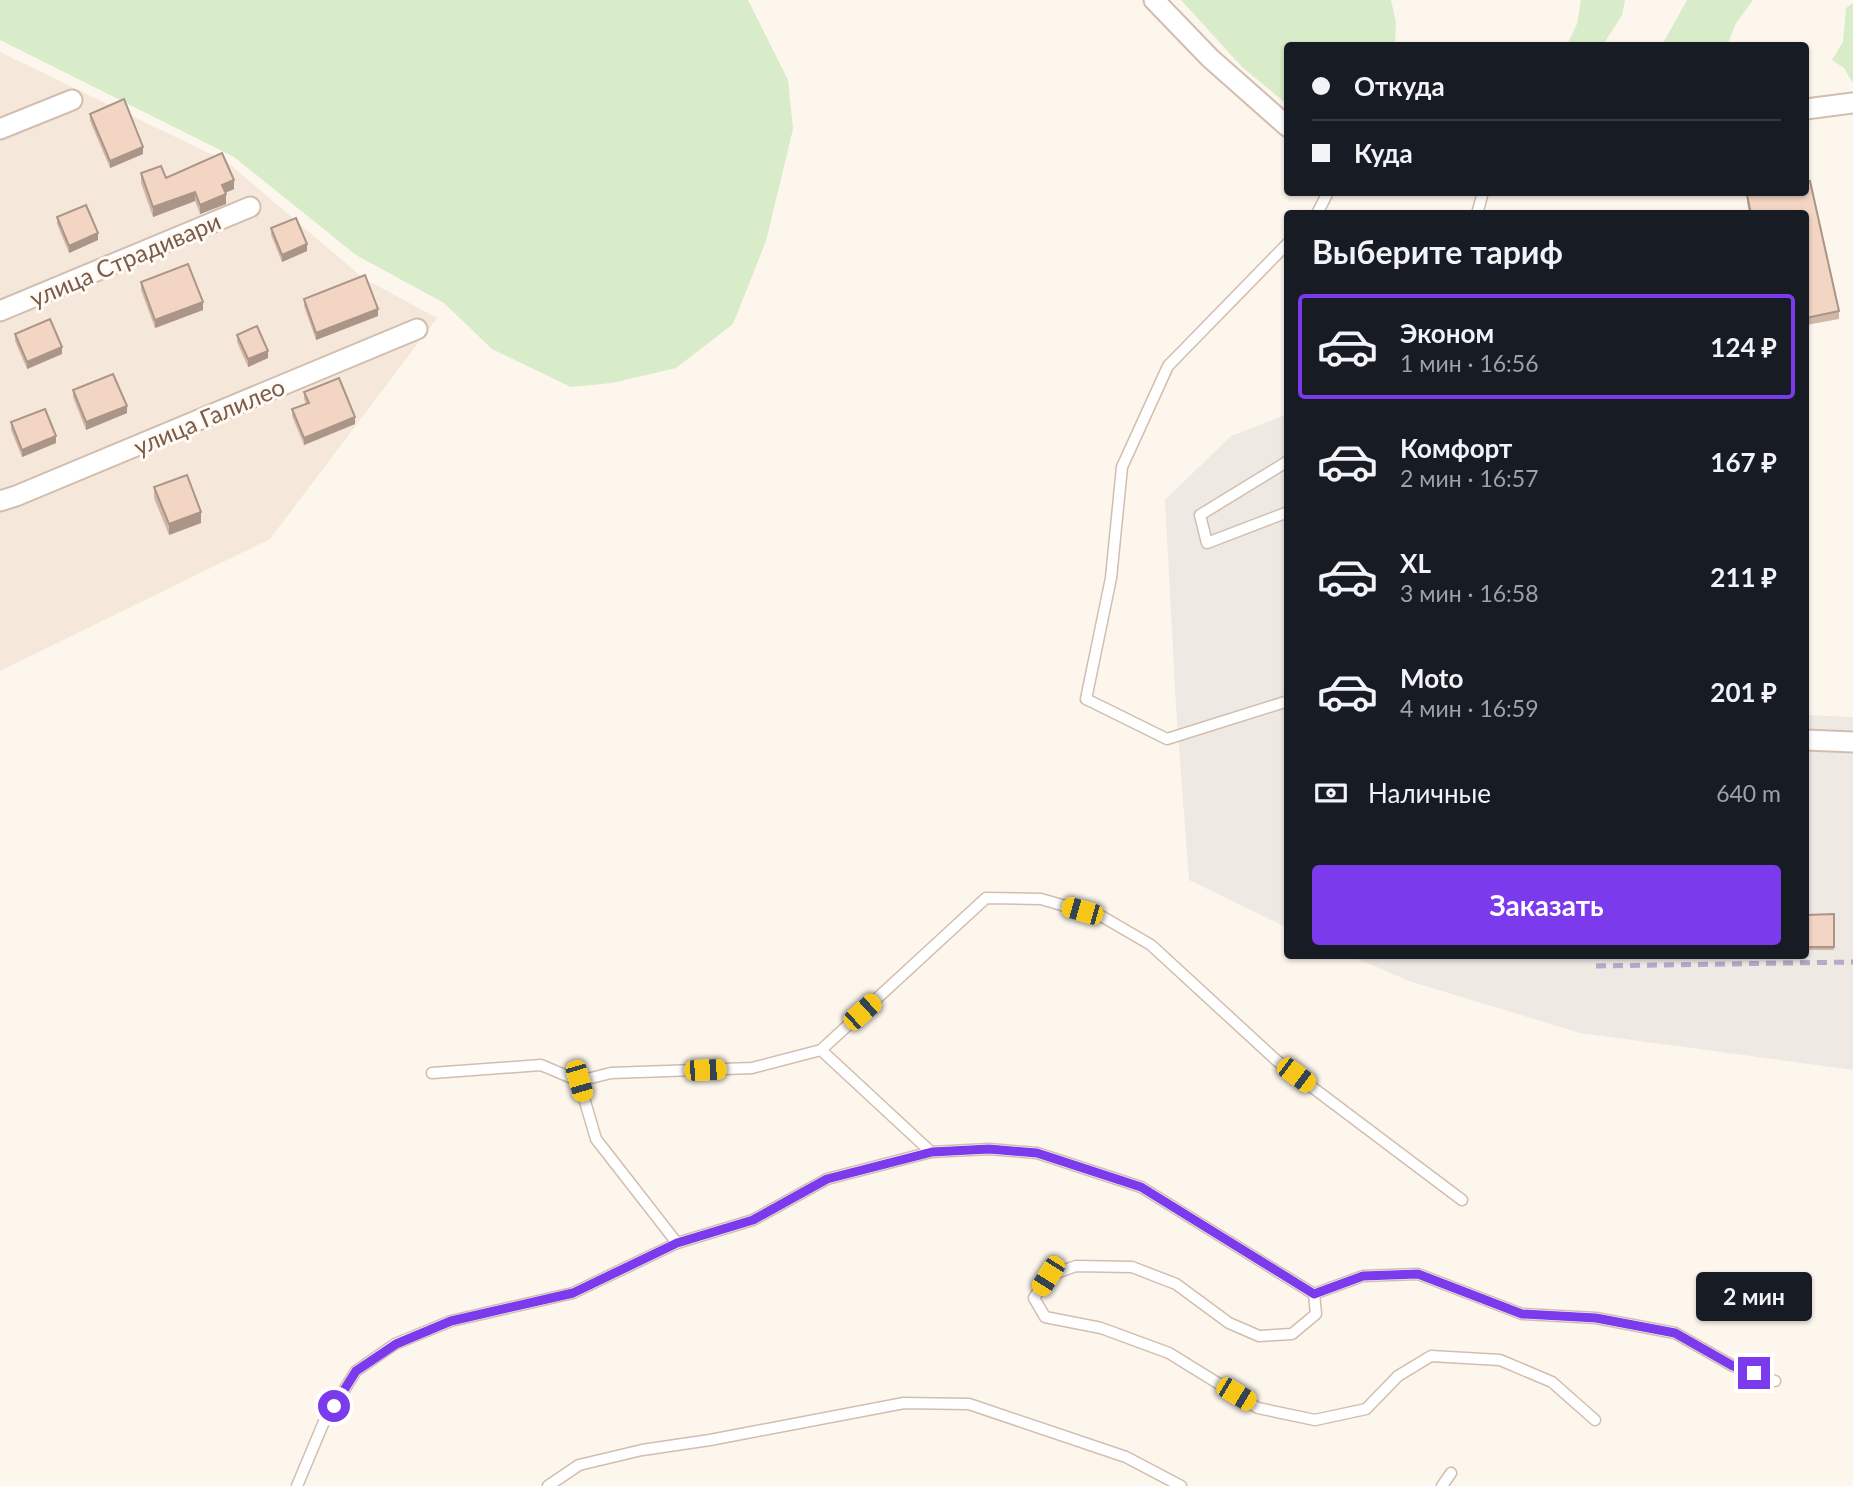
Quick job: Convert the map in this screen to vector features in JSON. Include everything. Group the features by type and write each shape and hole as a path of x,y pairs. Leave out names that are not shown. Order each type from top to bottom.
{"street":[{"path":"1154,0 1210,58 1284,123"},
{"path":"0,129 72,100"},
{"path":"1809,109 1853,103"},
{"name":"улица Страдивари","path":"0,311 250,207"},
{"name":"улица Галилео","path":"0,501 417,329"},
{"path":"1809,740 1853,742"}],"lane":[{"path":"1284,247 1168,366 1122,467 1111,578 1086,699 1167,739 1284,702"},
{"path":"1284,463 1200,515 1207,543 1284,514"},
{"path":"432,1073 541,1065 579,1081 611,1073 752,1068 821,1049 986,898 1041,899 1103,917 1152,945 1276,1060 1462,1200"},
{"path":"821,1049 932,1152"},
{"path":"579,1081 596,1139 677,1243"},
{"path":"297,1486 323,1424 356,1371 396,1344 451,1321 573,1293 677,1243 753,1220 827,1179 932,1152 989,1149 1037,1153 1141,1187 1314,1294"},
{"path":"1314,1294 1316,1314 1292,1334 1259,1336 1229,1323 1176,1284 1132,1267 1076,1266 1048,1276 1034,1298 1045,1317 1101,1328 1169,1353 1258,1408 1315,1420 1366,1409 1398,1376 1431,1356 1500,1360 1552,1382 1595,1420"},
{"path":"1314,1294 1363,1276 1418,1274 1522,1314 1596,1318 1675,1333 1733,1366 1775,1381"},
{"path":"548,1486 579,1465 642,1450 710,1440 904,1403 970,1404 1126,1457 1181,1486"},
{"path":"1442,1486 1451,1473"}],"shaded area":[{"path":"0,52 227,162 363,278 437,318 270,539 0,671"},
{"path":"1284,416 1284,926 1189,880 1165,500 1231,436"},
{"path":"1809,715 1853,717 1853,1070 1580,1033 1409,981 1358,959 1809,959"}],"green space":[{"path":"0,0 748,0 788,80 793,129 766,241 733,324 676,368 612,383 571,387 492,349 444,303 356,255 234,157 0,40"},
{"path":"1181,0 1391,0 1396,23 1395,42 1284,42 1284,102 1242,67"},
{"path":"1581,0 1625,0 1622,15 1605,42 1568,42 1577,24"},
{"path":"1687,0 1753,0 1736,23 1728,42 1664,42"},
{"path":"1853,3 1853,83 1844,68 1832,60 1843,42 1846,8"}],"building":[{"path":"124,99 143,147 110,161 90,114"},
{"path":"222,153 234,180 222,185 226,194 200,205 195,192 153,207 141,173 161,166 166,178"},
{"path":"1809,181 1839,311 1809,317 1809,210 1750,210 1747,196 1809,196"},
{"path":"86,205 98,233 69,246 57,217"},
{"path":"296,218 307,244 282,255 271,228"},
{"path":"188,264 203,302 155,320 141,282"},
{"path":"365,275 378,309 316,333 304,299"},
{"path":"50,319 62,347 27,362 15,334"},
{"path":"257,326 268,351 248,359 237,335"},
{"path":"113,374 127,406 86,422 73,390"},
{"path":"339,378 355,417 304,438 292,409 309,403 304,392"},
{"path":"45,409 56,436 22,450 11,422"},
{"path":"187,475 201,512 169,524 154,487"},
{"path":"1834,914 1834,947 1809,947 1809,915"}],"railway":[{"path":"1596,966 1853,962"}],"route":[{"path":"334,1406 356,1371 396,1344 451,1321 573,1293 677,1243 753,1220 827,1179 932,1152 989,1149 1037,1153 1141,1187 1314,1294 1363,1276 1418,1274 1522,1314 1596,1318 1675,1333 1733,1366 1754,1373"}]}
